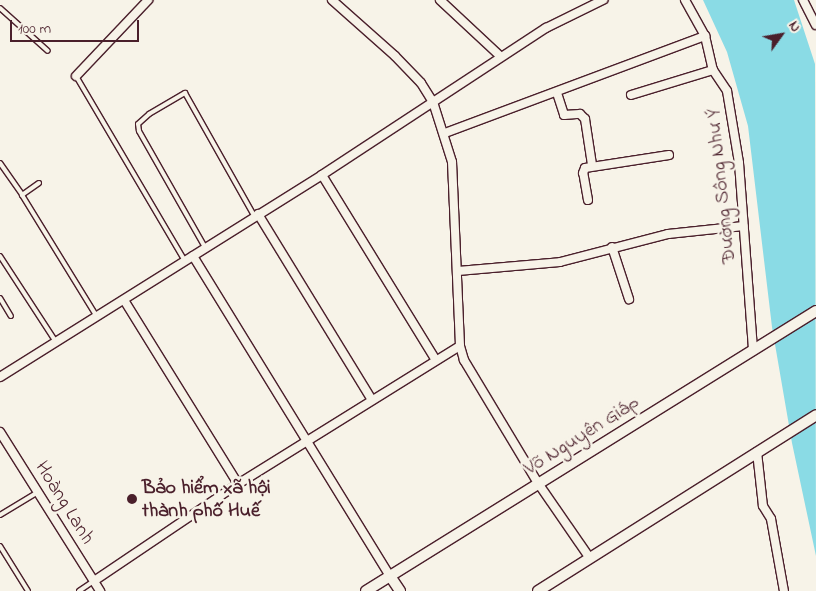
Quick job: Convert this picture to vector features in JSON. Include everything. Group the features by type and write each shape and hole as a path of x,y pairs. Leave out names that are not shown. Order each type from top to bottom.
{"street":[{"path":"76,76 148,0"},
{"path":"332,0 396,56 421,83 433,102 445,132 455,187 460,346 480,390 538,483 590,557"},
{"path":"0,377 322,175 500,56 546,28 603,0"},
{"name":"Đường Sông Như Ý","path":"685,0 705,36 714,70 728,91 757,347"},
{"path":"804,0 816,25"},
{"path":"446,1 500,56"},
{"path":"445,132 557,93 705,36"},
{"path":"631,95 714,70"},
{"path":"557,93 564,115 580,114 585,119 592,165"},
{"path":"588,200 583,169 592,165 613,165 669,155"},
{"path":"322,175 436,360"},
{"path":"256,216 372,400"},
{"path":"458,271 560,262 668,234 744,226"},
{"path":"612,247 629,299"},
{"path":"193,256 400,591"},
{"path":"124,300 238,484"},
{"name":"Võ Nguyên Giáp","path":"366,591 816,311"},
{"path":"94,581 238,484 460,346"},
{"path":"538,591 816,415"},
{"name":"Hoàng Lanh","path":"0,432 100,591"},
{"path":"758,452 763,506 771,519 784,591"}],"lane":[{"path":"0,8 48,51"},
{"path":"76,76 185,261"},
{"path":"206,248 139,131 138,124 149,114 185,93 256,216"},
{"path":"0,163 22,195 96,317"},
{"path":"22,195 39,182"},
{"path":"0,256 56,342"},
{"path":"0,298 11,316"},
{"path":"0,515 38,492"},
{"path":"0,546 28,591"},
{"path":"78,591 94,581"}],"water":[{"path":"703,0 794,0 815,64 816,556 792,443 772,327 748,126 727,52"}],"place":[{"name":"Bảo hiểm xã hội thành phố Huế","path":"132,499"}]}
